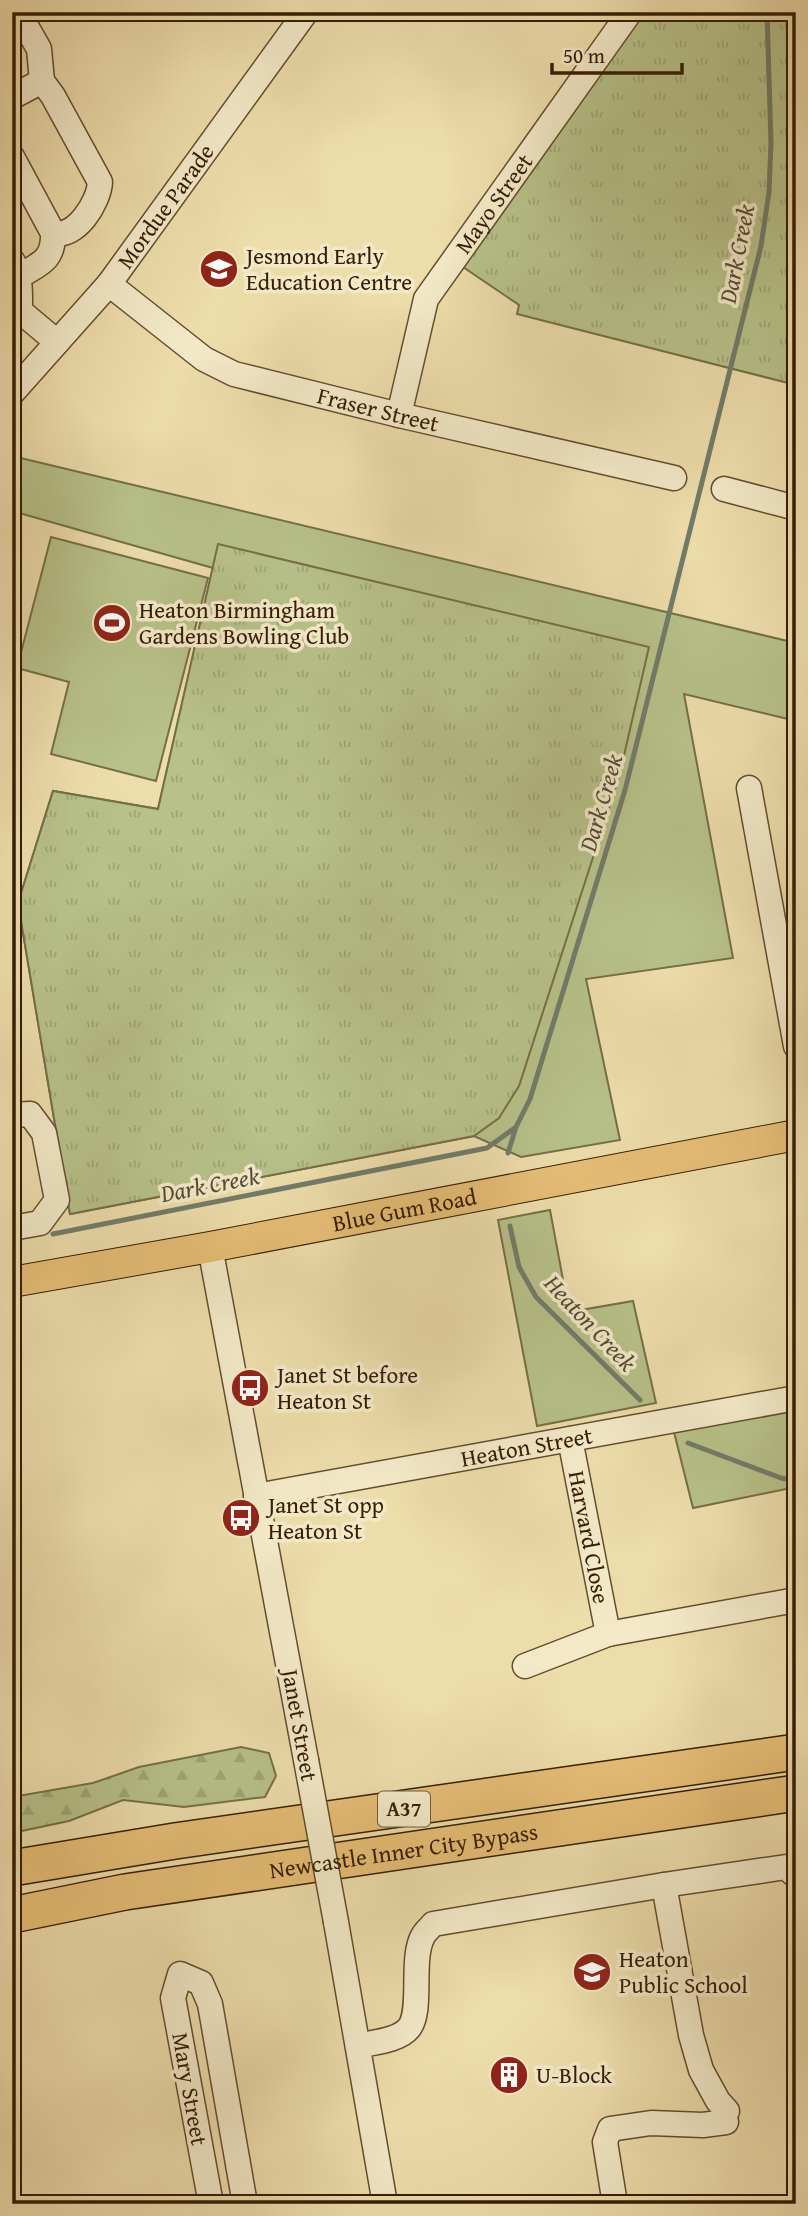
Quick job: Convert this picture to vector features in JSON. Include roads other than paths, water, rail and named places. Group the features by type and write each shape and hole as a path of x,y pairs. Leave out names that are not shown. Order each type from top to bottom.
{"highway":[{"path":"604,1781 694,1748 796,1730"},
{"name":"Newcastle Inner City Bypass","path":"12,1868 175,1841 796,1752"},
{"name":"Newcastle Inner City Bypass","path":"12,1915 125,1892 796,1793"},
{"path":"757,1798 796,1799"}],"main road":[{"name":"Blue Gum Road","path":"12,1282 796,1135"}],"street":[{"path":"18,12 39,49 42,81 100,182 99,193 73,231 60,235 53,233"},
{"name":"Mordue Parade","path":"12,393 109,284 306,12"},
{"name":"Mayo Street","path":"399,415 426,299 629,12"},
{"path":"12,97 42,81"},
{"path":"12,157 53,233 53,245 48,258 15,269 20,291 16,312 57,342"},
{"name":"Fraser Street","path":"109,284 204,359 234,374 674,478"},
{"path":"724,489 796,508"},
{"path":"749,788 796,1046"},
{"path":"12,1115 30,1114 44,1133 57,1199 40,1223 12,1228"},
{"name":"Janet Street","path":"210,1247 386,2204"},
{"name":"Heaton Street","path":"256,1496 796,1398"},
{"name":"Harvard Close","path":"570,1439 608,1634"},
{"name":"Harvard Close","path":"525,1666 608,1634 796,1600"},
{"path":"358,2046 389,2039 409,2028 414,2014 422,1938 433,1924 786,1867 796,1877"},
{"path":"615,2204 605,2142 610,2129 651,2123 703,2125 726,2117 701,2070 691,2035 664,1885"},
{"name":"Mary Street","path":"211,2204 173,1998 180,1974 201,1983 210,2004 246,2204"}],"waterway":[{"name":"Dark Creek","path":"53,1234 487,1148 516,1127 530,1099 625,790 761,246 769,192 771,143 767,12"},
{"name":"Heaton Creek","path":"508,1153 516,1127"},
{"name":"Heaton Creek","path":"510,1226 519,1267 536,1297 640,1400"},
{"name":"Heaton Creek","path":"688,1443 781,1478 796,1481"}],"place":[{"name":"Jesmond Early Education Centre","path":"219,269"},
{"name":"Heaton Birmingham Gardens Bowling Club","path":"112,623"},
{"name":"Janet St before Heaton St","path":"250,1388"},
{"name":"Janet St opp Heaton St","path":"241,1518"},
{"name":"Heaton Public School","path":"592,1972"},
{"name":"U-Block","path":"509,2075"}]}
